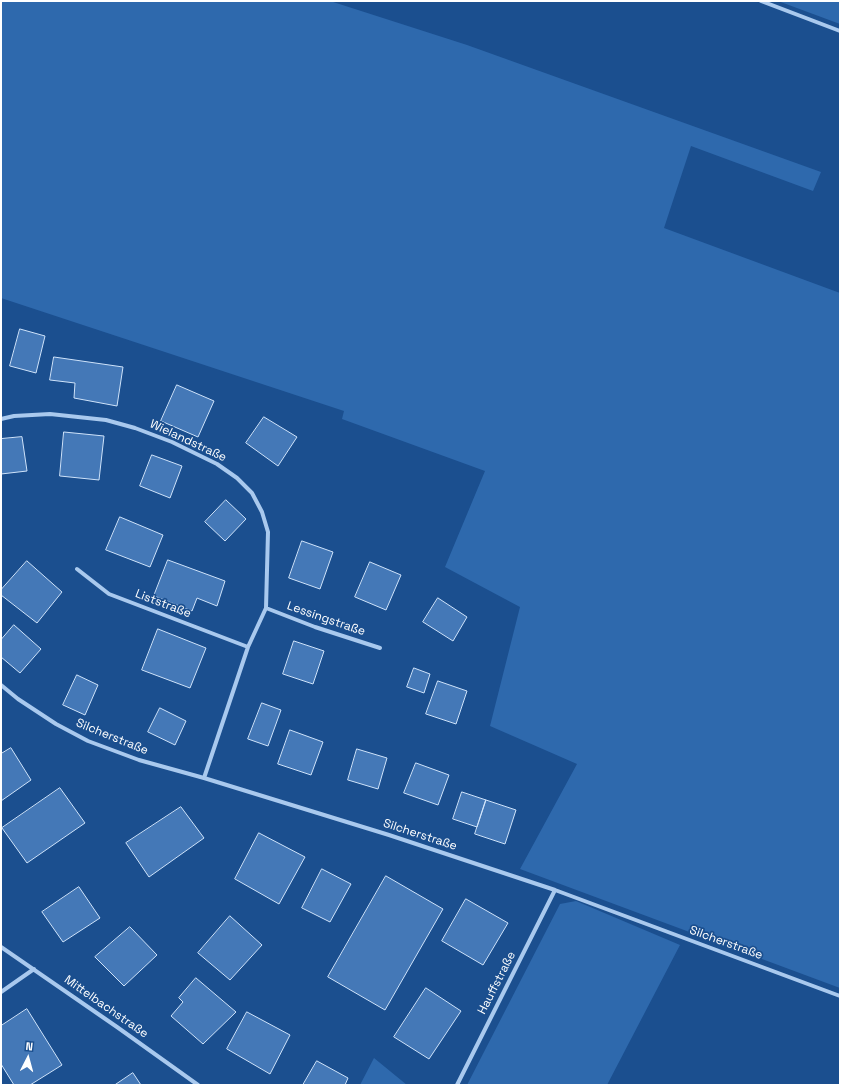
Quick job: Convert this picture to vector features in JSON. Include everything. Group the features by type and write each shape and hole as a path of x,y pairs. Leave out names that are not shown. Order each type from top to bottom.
{"street":[{"path":"761,1 840,31"},
{"name":"Wielandstraße","path":"1,419 14,416 50,414 106,420 135,428 172,442 216,464 237,478 252,493 262,512 268,532 266,608 248,647 204,778"},
{"name":"Liststraße","path":"78,569 109,594 248,647"},
{"name":"Lessingstraße","path":"266,608 316,627 380,648"},
{"name":"Silcherstraße","path":"1,685 18,699 56,724 88,741 139,760 204,778 404,840 555,890 840,996"},
{"name":"Hauffstraße","path":"457,1085 555,890"},
{"name":"Mittelbachstraße","path":"1,947 198,1085"},
{"path":"1,992 34,969"}],"shaded area":[{"path":"1,1 330,1 467,45 821,172 813,191 691,146 664,228 840,293 840,988 520,869 577,764 490,726 520,607 445,567 485,471 342,419 344,411 1,298"},
{"path":"778,1 840,1 840,24"},
{"path":"576,901 680,945 607,1085 467,1085 560,904"},
{"path":"374,1058 407,1085 360,1085"}],"building":[{"path":"20,329 45,336 36,373 10,366"},
{"path":"54,357 123,367 117,406 74,398 75,383 50,380"},
{"path":"177,385 214,401 198,437 161,421"},
{"path":"264,417 297,437 278,466 246,443"},
{"path":"64,432 104,436 99,480 60,476"},
{"path":"22,437 27,471 1,474 1,439"},
{"path":"152,455 182,466 170,498 140,486"},
{"path":"226,500 246,519 225,541 205,522"},
{"path":"120,517 163,535 150,567 106,550"},
{"path":"302,541 333,552 320,589 289,578"},
{"path":"168,560 225,581 217,606 197,598 192,611 154,596"},
{"path":"27,561 62,592 37,623 1,595 1,590"},
{"path":"370,562 401,575 386,610 355,597"},
{"path":"438,598 467,617 453,641 423,622"},
{"path":"14,625 41,649 20,673 1,657 1,640"},
{"path":"158,629 206,648 190,688 142,670"},
{"path":"294,641 324,651 313,684 283,674"},
{"path":"414,668 430,674 424,693 407,687"},
{"path":"77,675 98,685 85,715 63,705"},
{"path":"438,681 467,691 456,724 426,714"},
{"path":"262,703 281,710 268,746 248,739"},
{"path":"160,708 186,721 175,745 148,732"},
{"path":"290,730 323,742 311,775 278,764"},
{"path":"11,748 31,780 1,801 1,754"},
{"path":"357,749 387,758 378,789 348,780"},
{"path":"416,763 449,775 438,805 404,793"},
{"path":"60,788 85,823 27,863 2,828"},
{"path":"462,792 486,800 477,827 453,819"},
{"path":"486,800 516,810 505,844 475,834"},
{"path":"181,807 204,838 149,877 126,843"},
{"path":"259,833 305,857 279,904 235,879"},
{"path":"322,869 351,884 330,922 302,908"},
{"path":"386,876 443,909 385,1010 328,977"},
{"path":"79,887 100,918 63,942 42,912"},
{"path":"466,899 508,923 483,965 442,941"},
{"path":"230,916 262,945 230,980 198,953"},
{"path":"130,927 157,955 124,986 95,957"},
{"path":"196,978 236,1012 203,1044 171,1016 183,1002 179,998"},
{"path":"426,988 461,1011 429,1059 394,1037"},
{"path":"27,1009 62,1065 30,1085 14,1085 1,1064 1,1026"},
{"path":"247,1012 290,1035 270,1074 227,1049"},
{"path":"317,1061 348,1078 345,1085 303,1085"},
{"path":"133,1073 141,1085 115,1085"}]}
